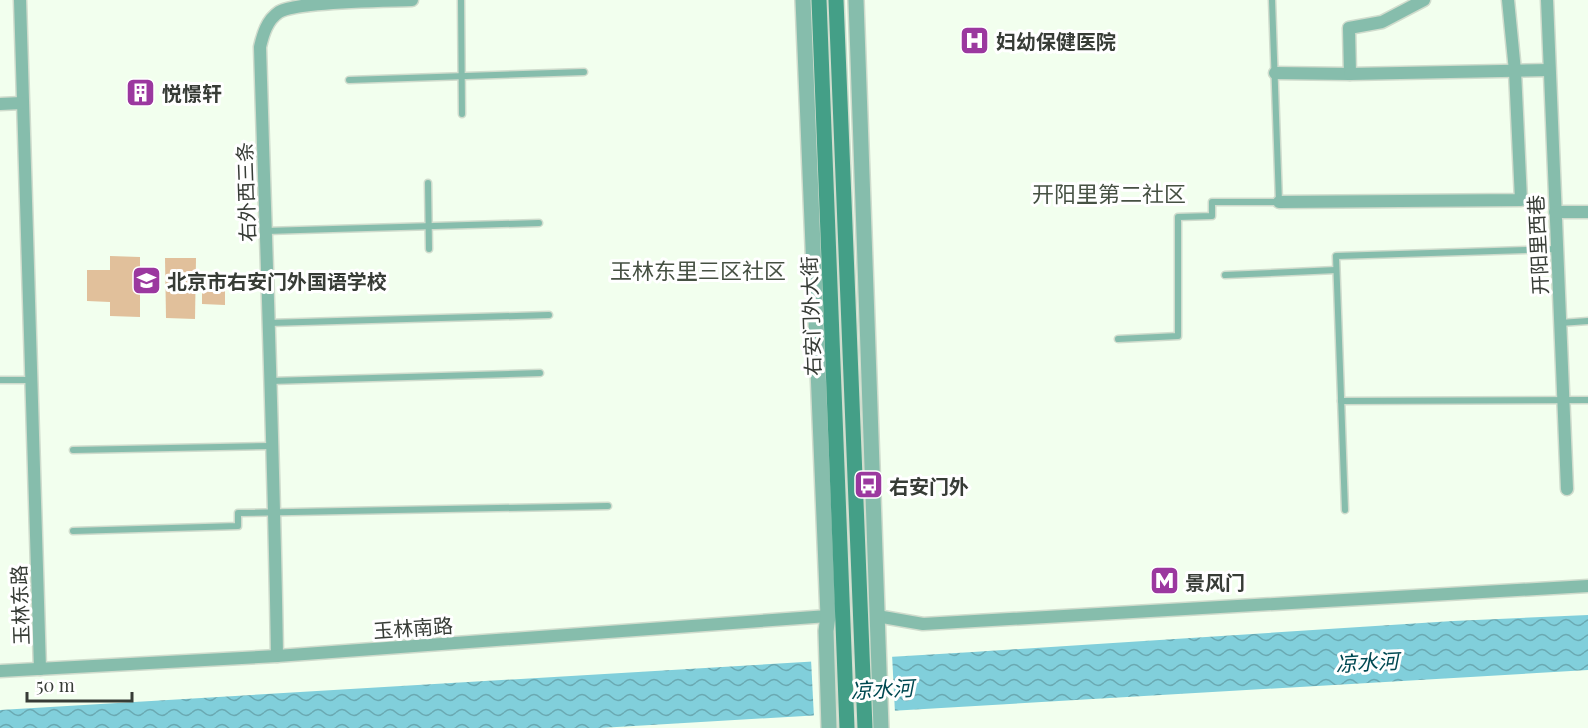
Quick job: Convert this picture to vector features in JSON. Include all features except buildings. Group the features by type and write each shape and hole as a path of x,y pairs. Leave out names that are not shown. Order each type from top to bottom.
{"main road":[{"name":"右安门外大街","path":"819,0 847,728"},
{"name":"右安门外大街","path":"836,0 865,728"}],"street":[{"name":"玉林东路","path":"20,0 40,669"},
{"name":"右外西三条","path":"277,656 275,512 267,323 260,47 265,28 279,12 298,6 412,0"},
{"path":"803,0 829,728"},
{"path":"856,0 881,728"},
{"path":"1350,74 1349,28 1382,22 1424,0"},
{"path":"1279,202 1521,200 1515,71 1508,0"},
{"name":"开阳里西巷","path":"1547,0 1567,489"},
{"path":"1275,73 1350,74 1550,70"},
{"path":"0,104 22,103"},
{"path":"1555,213 1588,212"},
{"path":"877,622 923,624 1588,586"},
{"name":"玉林南路","path":"0,671 827,624"}],"lane":[{"path":"461,0 462,114"},
{"path":"1118,339 1178,336 1178,217 1212,216 1212,202 1279,202 1272,0"},
{"path":"349,80 584,72"},
{"path":"428,183 429,249"},
{"path":"266,231 539,222"},
{"path":"1345,510 1336,256 1557,249"},
{"path":"1225,275 1336,270"},
{"path":"267,323 549,315"},
{"path":"1560,323 1588,321"},
{"path":"269,381 540,373"},
{"path":"0,380 31,380"},
{"path":"1341,401 1588,400"},
{"path":"73,450 271,446"},
{"path":"73,531 238,526 238,513 608,506"}],"shaded area":[{"path":"110,256 140,257 140,317 110,316 110,302 87,301 87,270 110,270"},
{"path":"165,258 196,258 195,319 166,318"},
{"path":"202,273 225,273 225,305 202,304"}],"water":[{"name":"凉水河","path":"1588,615 1588,670 600,728 0,728 0,710 1453,621"}],"pier":[{"path":"892,654 895,713 814,718 811,659"}],"place":[{"name":"妇幼保健医院","path":"975,40"},
{"name":"悦憬轩","path":"141,92"},
{"name":"北京市右安门外国语学校","path":"146,280"},
{"name":"右安门外","path":"868,485"},
{"name":"景风门","path":"1164,581"}],"district":[{"name":"开阳里第二社区","path":"1109,193"},
{"name":"玉林东里三区社区","path":"698,270"}]}
